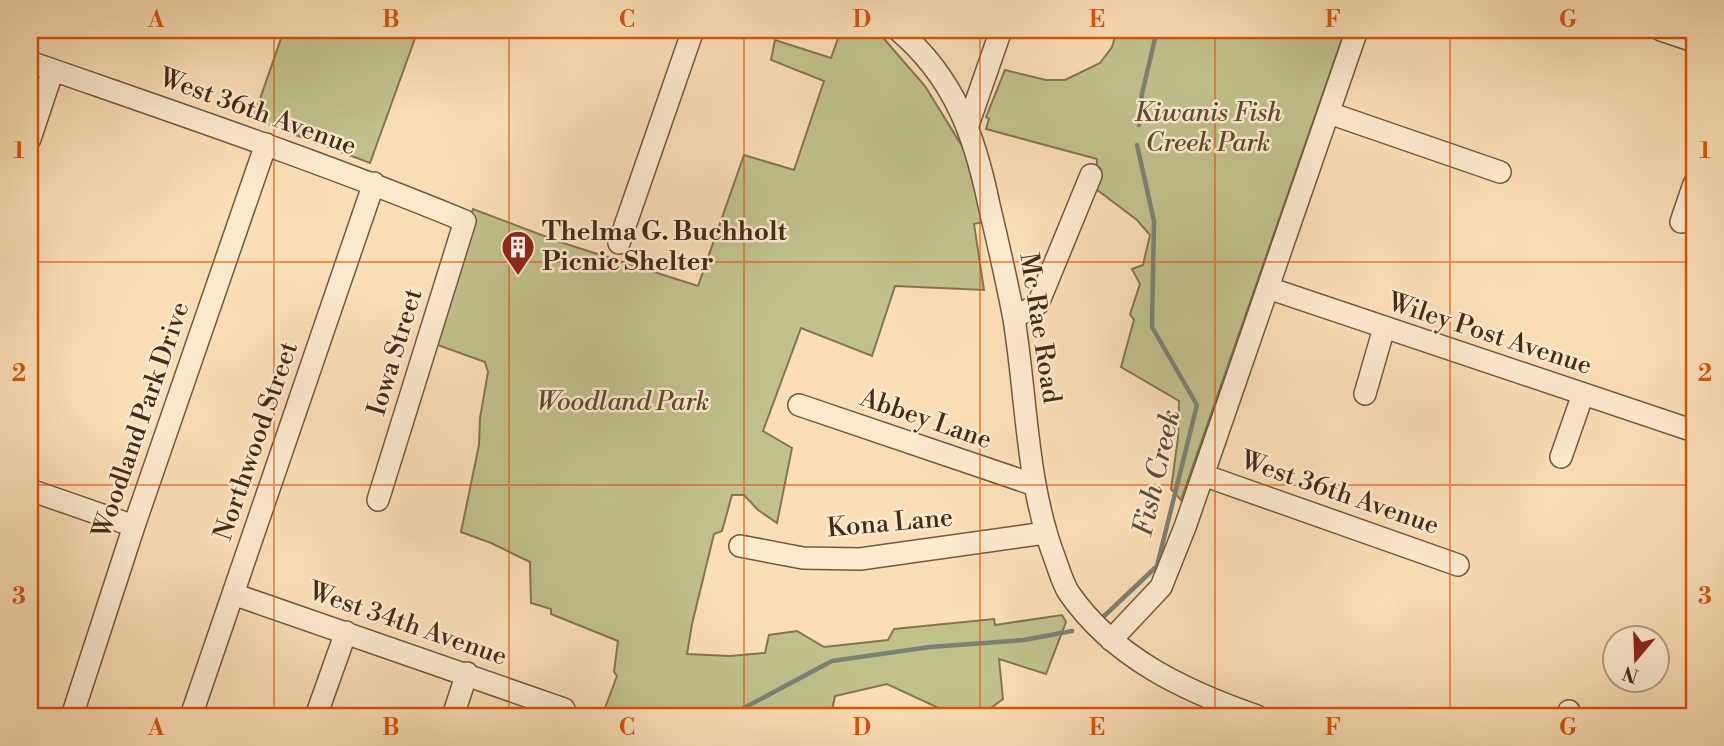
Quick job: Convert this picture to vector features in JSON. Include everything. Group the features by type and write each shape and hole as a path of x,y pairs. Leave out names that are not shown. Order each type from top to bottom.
{"street":[{"path":"619,243 693,30"},
{"name":"Mc Rae Road","path":"898,30 929,61 948,87 968,124 986,188 1014,318 1035,485 1045,533 1067,591 1093,623 1141,663 1185,688 1250,715"},
{"path":"968,124 1001,30"},
{"path":"1111,640 1161,587 1203,475 1357,30"},
{"path":"1661,30 1694,41"},
{"name":"West 36th Avenue","path":"30,62 374,183 465,220"},
{"path":"30,139 53,70"},
{"path":"1329,113 1500,172"},
{"name":"Woodland Park Drive","path":"72,716 134,526 266,144"},
{"path":"1014,318 1038,304 1091,175"},
{"name":"Northwood Street","path":"191,716 374,183"},
{"path":"1681,222 1694,184"},
{"name":"Iowa Street","path":"378,500 465,220"},
{"name":"Wiley Post Avenue","path":"1268,288 1694,431"},
{"path":"1365,394 1384,328"},
{"path":"1561,457 1583,394"},
{"name":"Abbey Lane","path":"799,405 1035,485"},
{"name":"West 36th Avenue","path":"1203,475 1458,565"},
{"path":"30,490 134,526"},
{"name":"Kona Lane","path":"740,546 803,558 860,559 1045,533"},
{"name":"West 34th Avenue","path":"233,594 467,673 564,709"},
{"path":"316,716 345,632"},
{"path":"453,716 467,673"}],"green space":[{"path":"284,30 418,30 370,163 253,119"},
{"name":"Woodland Park","path":"841,30 876,30 925,86 965,151 983,222 974,224 984,290 895,286 872,356 801,328 763,431 792,448 777,523 758,510 744,495 732,495 722,531 714,534 687,654 730,656 765,653 769,635 797,631 824,647 888,640 894,629 994,619 995,625 1062,615 1066,622 1046,674 999,659 1003,699 984,713 945,711 887,684 835,696 831,716 602,716 617,676 614,672 618,641 551,614 551,609 531,603 530,562 461,532 479,445 480,418 488,372 485,362 432,343 473,209 560,242 698,286 744,155 794,170 824,81 771,60 775,40 831,58"},
{"name":"Kiwanis Fish Creek Park","path":"1117,30 1345,30 1181,500 1171,489 1178,438 1179,401 1121,367 1134,320 1130,314 1140,284 1132,269 1143,265 1150,235 1137,220 1096,189 1097,159 986,129 989,119 986,117 1005,70 1046,80 1065,80 1100,63 1112,47"}],"waterway":[{"name":"Fish Creek","path":"1139,125 1142,94 1157,30"},
{"name":"Fish Creek","path":"1101,619 1157,566 1197,405 1152,327 1154,221 1137,145"},
{"name":"Fish Creek","path":"729,716 832,661 930,647 1024,640 1072,631"}],"place":[{"name":"Thelma G. Buchholt Picnic Shelter","path":"518,277"}]}
